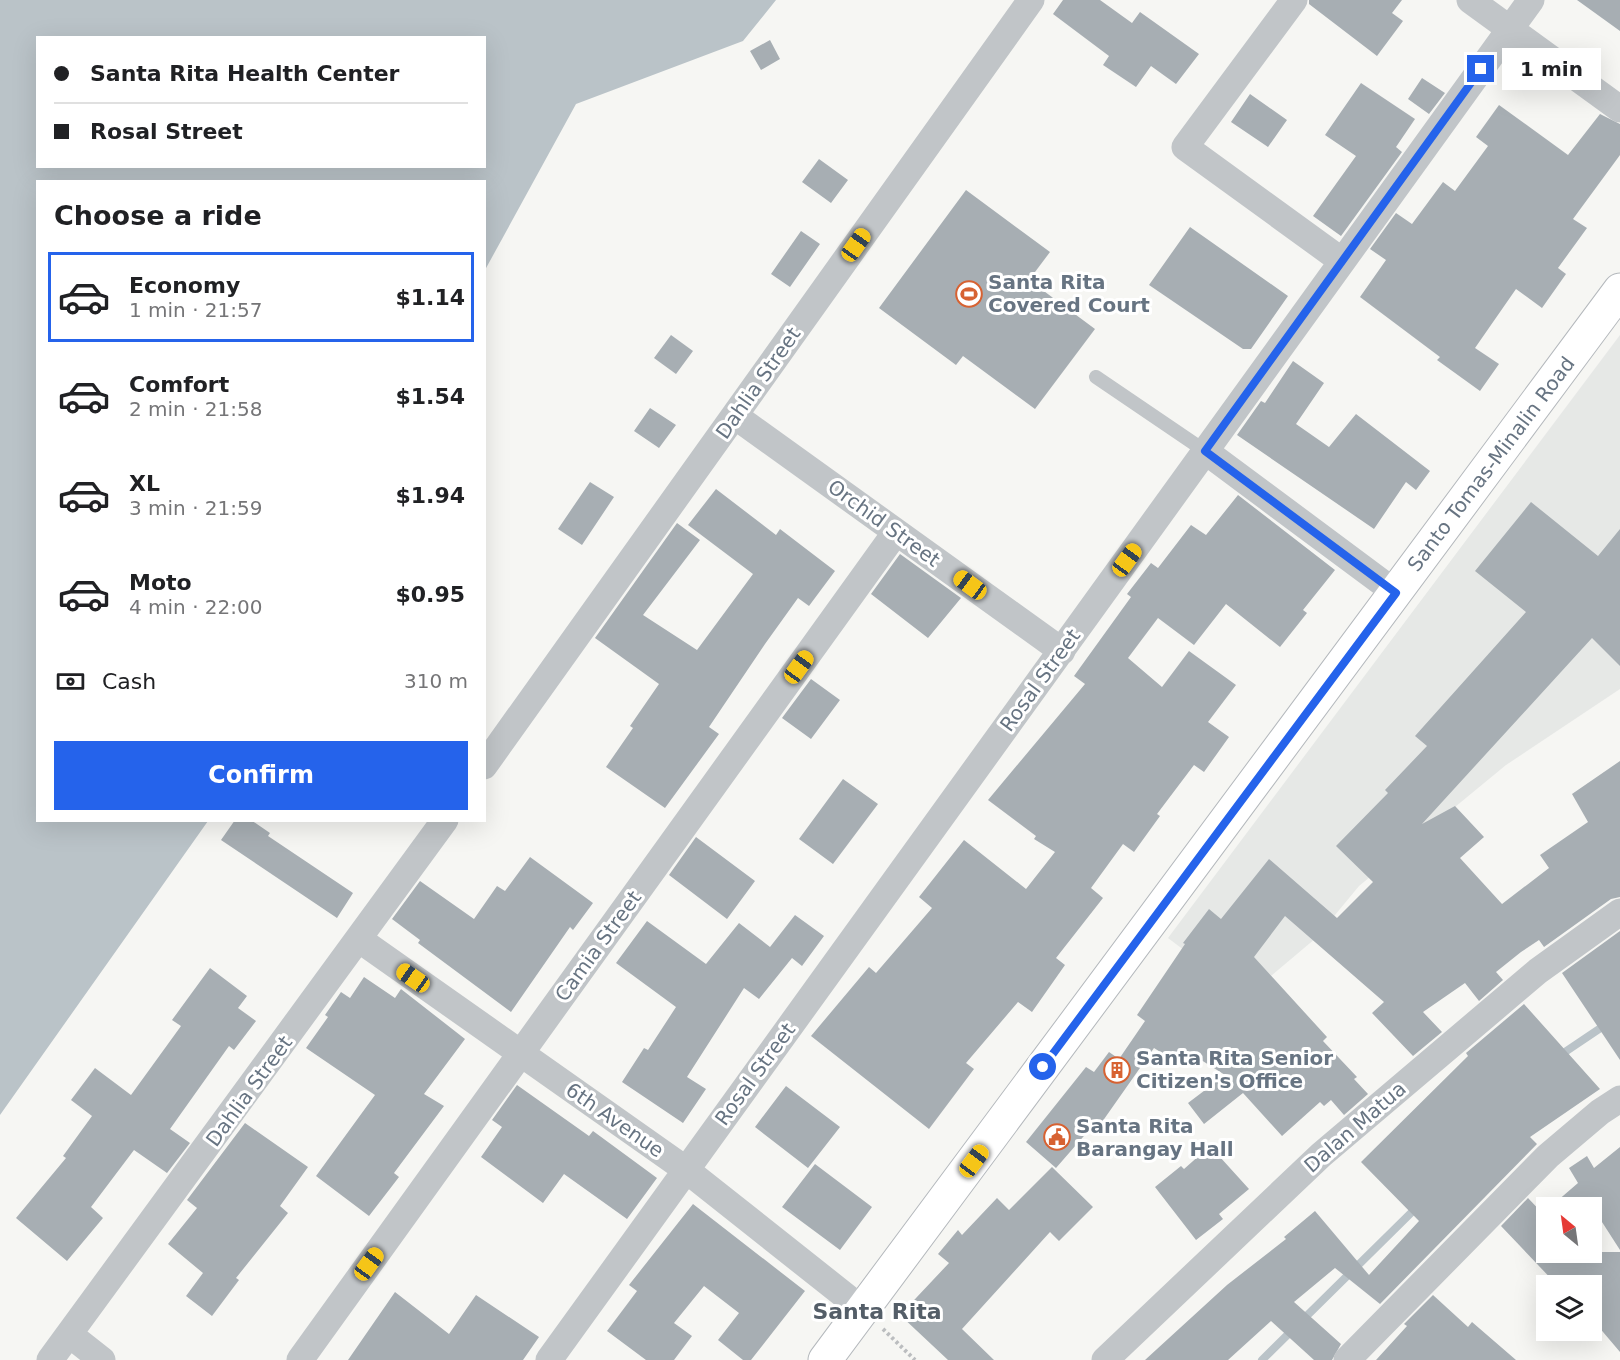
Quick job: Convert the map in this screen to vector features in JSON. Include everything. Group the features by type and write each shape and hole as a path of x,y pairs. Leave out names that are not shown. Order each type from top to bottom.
{"main road":[{"name":"Santo Tomas-Minalin Road","path":"825,1360 1620,290"}],"street":[{"name":"Dahlia Street","path":"486,763 1031,0"},
{"path":"1294,0 1185,147 1342,261"},
{"path":"1470,0 1509,31 1620,109"},
{"name":"Rosal Street","path":"549,1360 1531,0"},
{"name":"Orchid Street","path":"735,416 1062,651"},
{"path":"1205,451 1396,593"},
{"name":"Camia Street","path":"300,1360 896,532"},
{"name":"Dahlia Street","path":"50,1360 445,822"},
{"name":"Dalan Matua","path":"1105,1360 1321,1155 1538,971 1620,912"},
{"name":"6th Avenue","path":"360,940 685,1170 863,1310"},
{"path":"1347,1360 1548,1156 1600,1112 1620,1099"},
{"path":"69,1334 102,1360"}],"lane":[{"path":"1096,378 1205,451"}],"path":[{"path":"863,1310 915,1360"}],"shaded area":[{"path":"0,0 776,0 743,41 576,104 486,268 486,180 36,180 36,822 207,822 0,1115"},
{"path":"1620,335 1620,689 1506,765 1359,886 1316,938 1246,997 1168,938"}],"building":[{"path":"1063,0 1100,0 1132,23 1140,12 1199,54 1176,84 1151,66 1136,87 1103,65 1109,56 1053,14"},
{"path":"1309,0 1402,0 1392,13 1403,21 1377,56 1309,4"},
{"path":"1577,0 1620,0 1620,31"},
{"path":"770,40 780,59 761,70 750,51"},
{"path":"1422,78 1445,93 1429,114 1408,99"},
{"path":"1361,83 1415,119 1396,147 1402,152 1341,236 1313,216 1356,156 1325,135"},
{"path":"1250,94 1287,120 1268,147 1231,122"},
{"path":"1499,105 1568,155 1600,114 1620,124 1620,155 1573,219 1587,228 1558,268 1566,274 1542,308 1516,289 1475,348 1499,364 1480,391 1437,360 1440,357 1360,297 1386,260 1370,249 1396,213 1412,224 1443,182 1455,191 1488,146 1476,137"},
{"path":"819,159 848,180 831,203 802,182"},
{"name":"Santa Rita Covered Court","path":"966,190 1050,252 1029,280 1095,329 1035,409 963,356 956,365 879,308"},
{"path":"1190,227 1288,296 1251,349 1243,349 1149,285"},
{"path":"801,231 820,244 790,287 771,274"},
{"path":"671,335 693,351 676,374 654,358"},
{"path":"1293,361 1324,383 1296,424 1329,447 1356,414 1430,471 1416,490 1406,482 1374,529 1237,435 1261,401 1265,403"},
{"path":"650,408 676,425 659,448 634,431"},
{"path":"590,482 614,497 582,545 558,529"},
{"path":"716,489 776,535 780,529 835,571 809,606 798,598 765,644 709,727 719,734 665,808 606,767 633,728 630,726 659,684 595,638 677,523 700,540 643,615 697,650 753,574 688,525"},
{"path":"1238,495 1335,570 1303,610 1307,613 1280,647 1226,604 1194,645 1158,618 1128,658 1162,687 1189,651 1236,685 1208,722 1229,737 1204,772 1194,765 1157,814 1160,816 1134,852 1123,844 1091,888 1103,898 1056,958 1065,965 1032,1012 1018,1002 966,1063 974,1069 929,1129 811,1036 869,967 876,973 932,908 919,897 964,840 1026,889 1055,852 1034,839 1036,836 988,800 1085,684 1074,676 1131,597 1127,594 1151,563 1158,568 1191,525 1206,535"},
{"path":"1531,502 1598,556 1620,529 1620,666 1592,638 1422,824 1455,806 1484,837 1460,858 1502,904 1549,868 1540,855 1588,822 1572,794 1620,761 1620,897 1611,899 1544,947 1539,940 1521,952 1496,972 1503,980 1479,1001 1465,983 1423,1012 1442,1032 1413,1056 1372,1013 1384,1002 1285,916 1254,957 1327,1037 1323,1041 1357,1077 1354,1079 1368,1094 1344,1115 1331,1100 1324,1106 1320,1102 1282,1136 1243,1093 1204,1124 1188,1103 1225,1075 1182,1048 1173,1060 1154,1048 1095,1132 1090,1129 1056,1168 1026,1142 1086,1067 1094,1072 1109,1052 1119,1059 1145,1021 1137,1015 1185,944 1183,943 1209,909 1221,919 1269,859 1337,918 1373,882 1336,846 1388,793 1385,790 1427,746 1415,736 1526,612 1475,571"},
{"path":"900,554 961,598 928,638 871,594"},
{"path":"811,679 840,700 811,739 782,718"},
{"path":"843,779 878,804 833,864 799,839"},
{"path":"234,822 254,822 270,833 268,836 353,893 337,918 221,840"},
{"path":"696,837 755,881 727,919 669,875"},
{"path":"530,857 593,903 573,930 570,927 511,1012 418,943 420,940 392,919 420,881 474,919 497,886 505,891"},
{"path":"795,915 824,936 802,966 792,958 759,999 744,988 687,1077 706,1089 683,1123 622,1082 644,1048 648,1050 676,1007 616,963 647,921 706,964 739,923 770,947"},
{"path":"1620,931 1620,1060 1562,973"},
{"path":"210,968 247,996 238,1008 256,1021 234,1050 229,1046 170,1129 190,1143 167,1173 134,1150 91,1207 103,1218 67,1261 16,1218 66,1158 63,1156 92,1116 71,1100 95,1068 131,1095 181,1026 172,1020"},
{"path":"364,977 395,998 401,989 465,1039 424,1094 444,1106 394,1173 399,1177 369,1216 316,1176 375,1095 306,1048 328,1017 325,1015 341,992 350,998"},
{"path":"1524,1004 1600,1089 1530,1137 1537,1144 1380,1304 1335,1268 1294,1302 1341,1344 1332,1360 1314,1360 1271,1321 1228,1360 1145,1360 1227,1285 1286,1239 1284,1237 1315,1211 1369,1275 1419,1221 1361,1162 1468,1056 1466,1053"},
{"path":"517,1085 589,1136 593,1131 657,1178 627,1219 564,1174 543,1203 481,1157 502,1127 492,1120"},
{"path":"786,1086 840,1127 808,1168 755,1127"},
{"path":"245,1123 308,1167 280,1206 288,1213 236,1278 239,1280 212,1316 186,1296 203,1273 168,1244 197,1208 187,1200"},
{"path":"1210,1146 1249,1189 1219,1214 1223,1219 1196,1240 1155,1187 1181,1166 1184,1169"},
{"path":"1620,1147 1620,1250 1602,1222 1602,1197 1562,1197 1578,1183 1569,1168 1587,1156 1594,1168"},
{"path":"815,1164 872,1207 840,1250 782,1207"},
{"path":"1052,1167 1093,1207 1059,1241 1050,1232 962,1329 994,1360 948,1360 900,1315 949,1263 938,1254 958,1230 962,1235 997,1198 1009,1210"},
{"path":"1528,1198 1536,1206 1536,1263 1501,1226"},
{"path":"693,1204 805,1291 751,1360 743,1360 718,1340 739,1313 704,1286 674,1323 692,1336 674,1360 646,1360 607,1331 637,1291 629,1285"},
{"path":"1602,1252 1620,1252 1620,1352 1602,1331 1602,1275 1548,1275 1536,1263 1602,1263"},
{"path":"395,1292 449,1334 476,1295 539,1337 523,1360 348,1360"},
{"path":"1433,1295 1468,1327 1472,1322 1516,1360 1376,1360 1407,1326 1404,1324"}],"waterway":[{"path":"1559,1056 1620,1015"},
{"path":"1262,1360 1418,1206"}],"place":[{"name":"Santa Rita Covered Court","path":"969,294"},
{"name":"Santa Rita Senior Citizen's Office","path":"1117,1070"},
{"name":"Santa Rita Barangay Hall","path":"1057,1137"}],"district":[{"name":"Santa Rita","path":"877,1311"}],"route":[{"path":"1043,1067 1396,593 1205,451 1481,69"}]}
